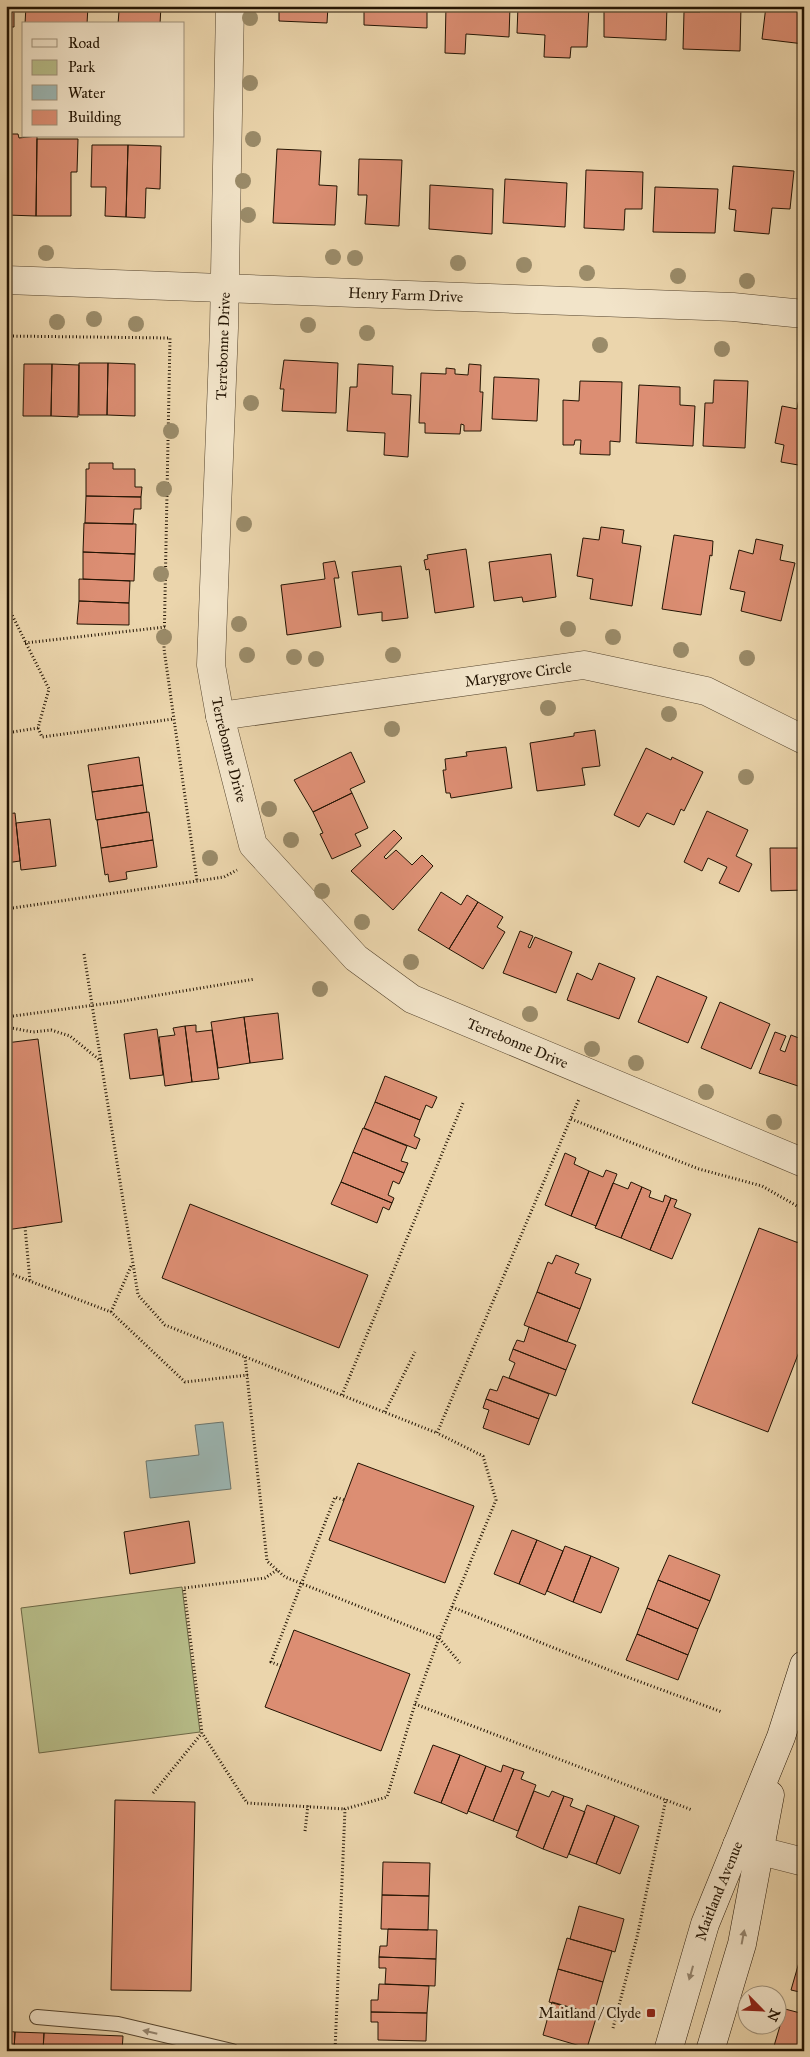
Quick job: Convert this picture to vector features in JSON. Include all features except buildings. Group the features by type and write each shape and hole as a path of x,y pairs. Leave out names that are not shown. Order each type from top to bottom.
{"street":[{"name":"Terrebonne Drive","path":"230,6 225,288 212,665 220,716 253,845 356,958 412,999 804,1163"},
{"name":"Henry Farm Drive","path":"6,280 733,307 804,314"},
{"name":"Marygrove Circle","path":"220,716 584,666 706,692 804,740"},
{"name":"Maitland Avenue","path":"710,2051 742,1944 748,1848 804,1665"},
{"name":"Maitland Avenue","path":"668,2051 704,1924 748,1848"},
{"path":"748,1848 804,1862"}],"lane":[{"path":"37,2017 118,2024 232,2051"}],"path":[{"path":"6,336 170,338 164,648 197,881"},
{"path":"6,603 24,644 49,689 38,728 42,737 173,719"},
{"path":"24,644 165,627"},
{"path":"6,733 38,728"},
{"path":"6,909 224,877 264,856"},
{"path":"84,954 138,1295 166,1325 437,1433 483,1456 496,1500 439,1638 415,1704 387,1797 346,1809 308,1805 246,1803 202,1733 184,1588 265,1578 277,1570"},
{"path":"6,1017 255,979"},
{"path":"6,1027 33,1032 51,1030 70,1036 102,1062"},
{"path":"437,1433 591,1073"},
{"path":"342,1395 463,1103"},
{"path":"571,1119 699,1169 762,1186 804,1210"},
{"path":"25,1228 30,1282"},
{"path":"798,1243 804,1228"},
{"path":"111,1312 132,1263"},
{"path":"6,1272 111,1312 185,1382 248,1375"},
{"path":"385,1412 415,1352"},
{"path":"245,1357 267,1561 285,1577 439,1638 460,1663"},
{"path":"281,1666 271,1662 300,1583 335,1496 344,1500"},
{"path":"452,1606 620,1674 722,1712"},
{"path":"415,1704 692,1810"},
{"path":"153,1793 202,1733"},
{"path":"613,2028 637,1937 666,1799"},
{"path":"305,1831 308,1805"},
{"path":"334,2051 346,1809"}],"green space":[{"path":"182,1587 200,1732 39,1753 21,1608"}],"water":[{"path":"223,1422 231,1489 150,1498 146,1461 199,1455 195,1425"}],"place":[{"name":"Maitland / Clyde","path":"651,2013"}]}
